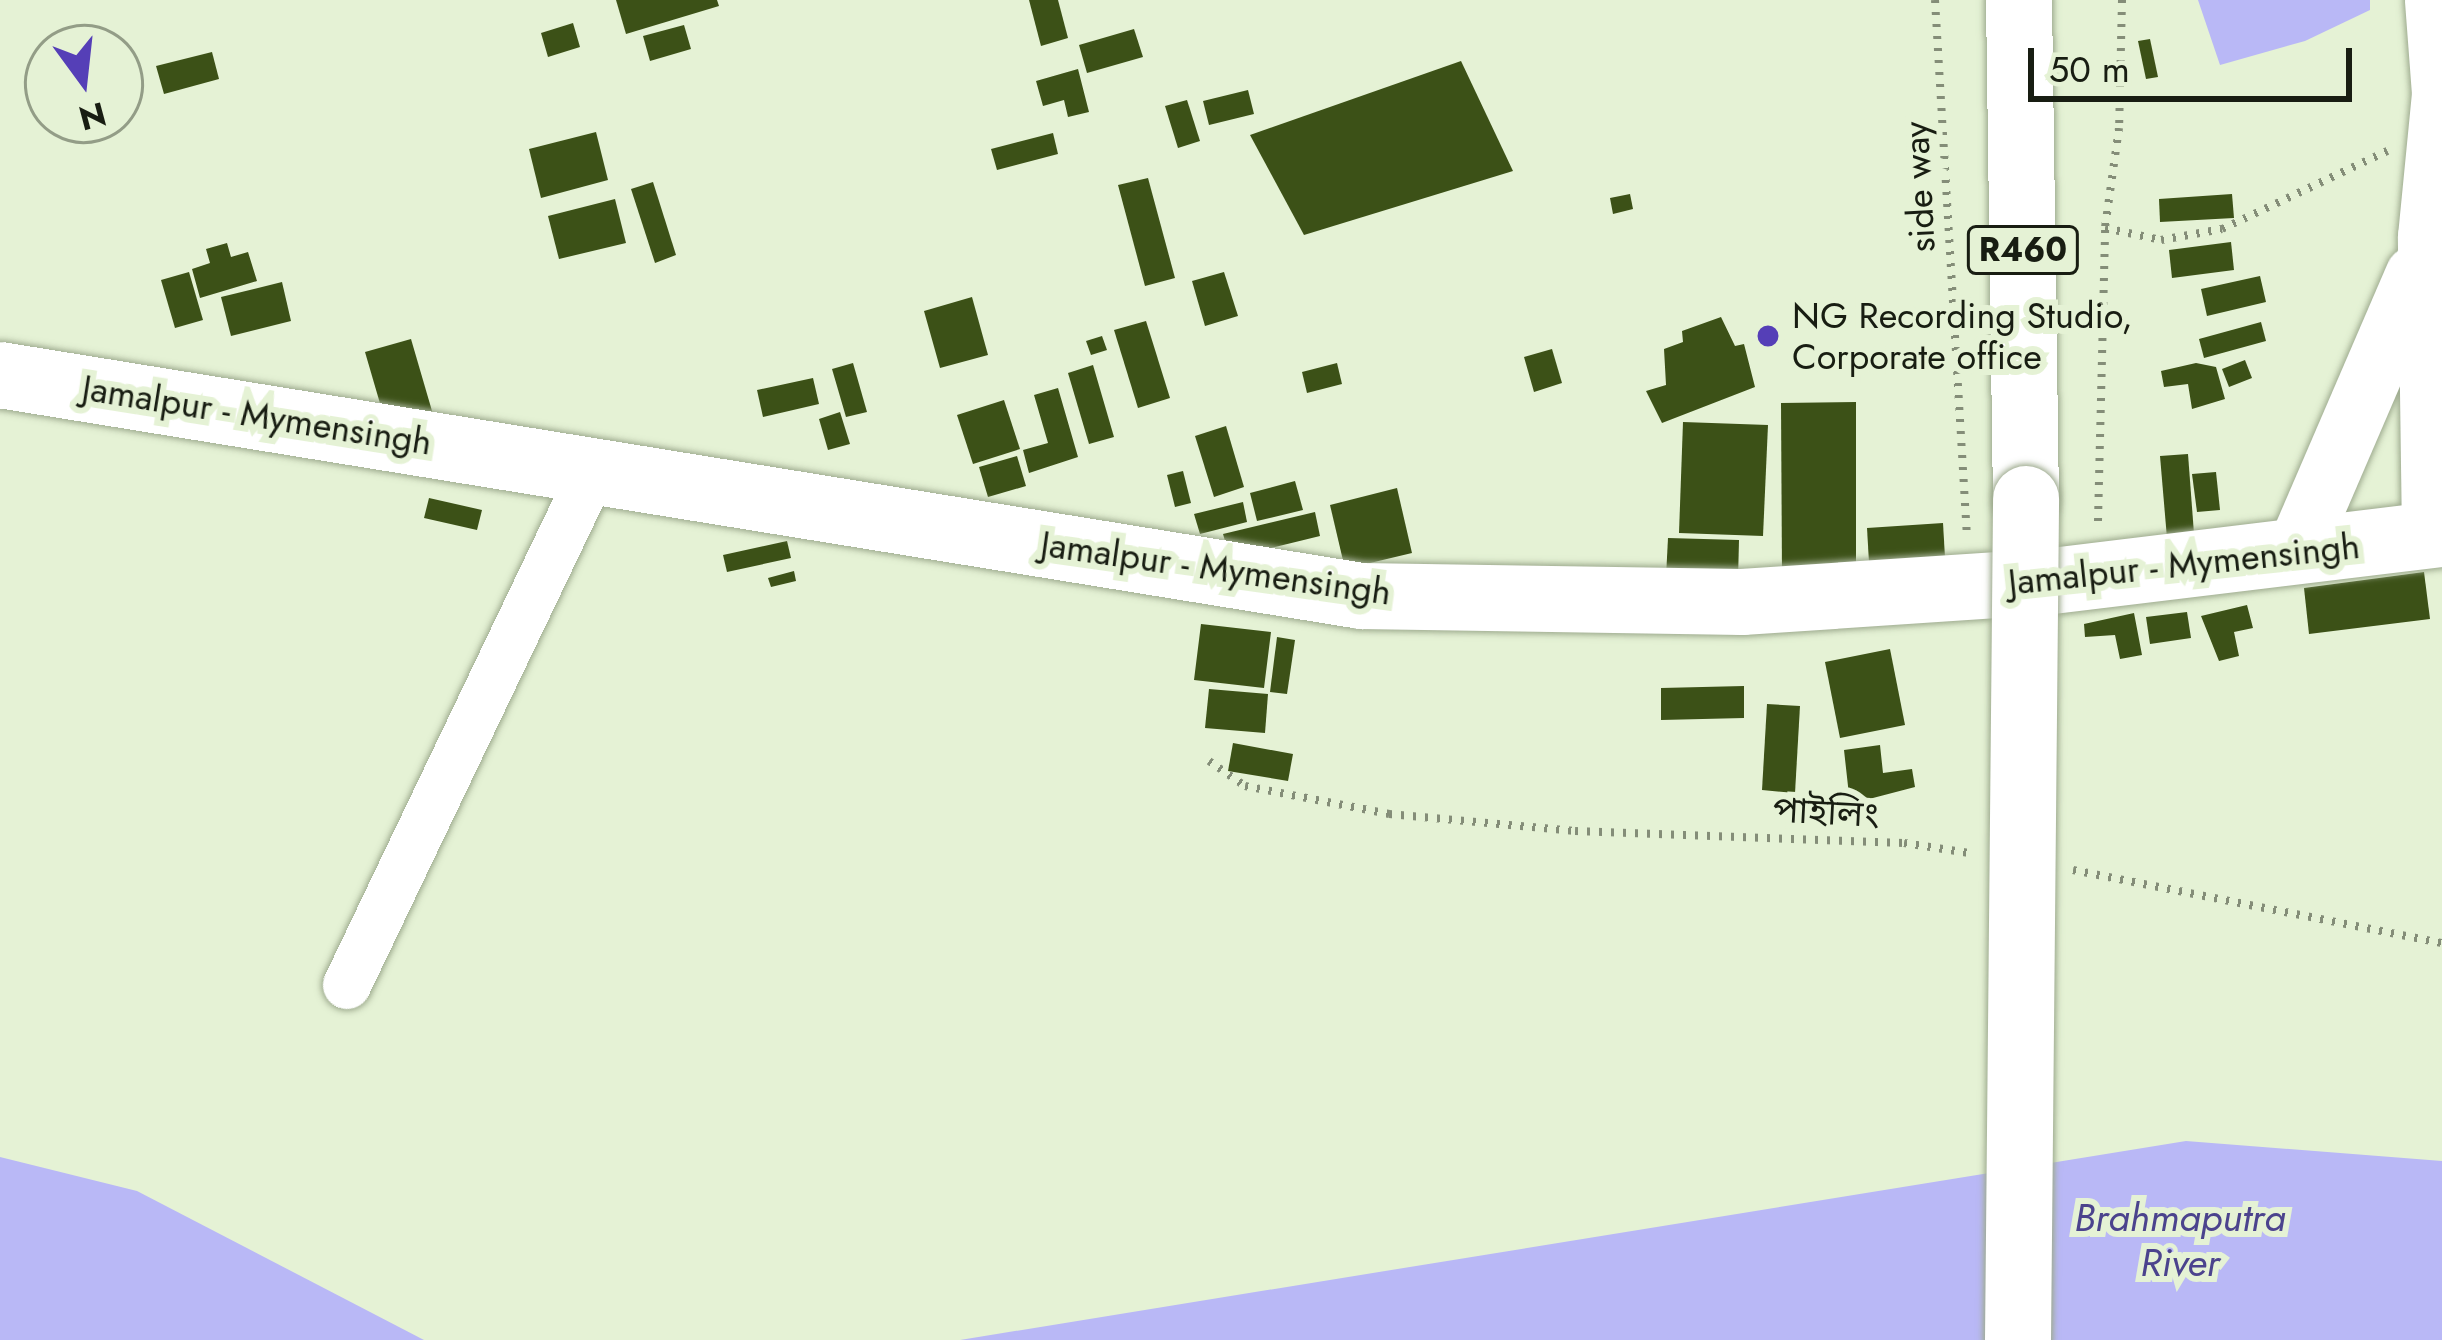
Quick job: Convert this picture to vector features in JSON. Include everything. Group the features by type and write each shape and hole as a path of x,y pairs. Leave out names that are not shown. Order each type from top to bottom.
{"main road":[{"name":"R460","path":"2018,1340 2026,500 2019,0"},
{"name":"Jamalpur - Mymensingh","path":"0,374 1361,596 1742,602 2096,576 2437,535"}],"street":[{"path":"2434,0 2442,94 2428,237 2437,535"},
{"path":"2296,552 2394,338 2428,237"},
{"path":"347,985 594,469"}],"path":[{"name":"side way","path":"1935,0 1970,587"},
{"path":"2096,576 2105,228 2120,128 2122,0"},
{"path":"2105,228 2161,239 2222,229 2403,143"},
{"name":"পাইলিং","path":"1209,761 1245,786 1389,814 1575,831 1904,842 1974,854"},
{"path":"2068,869 2442,943"}],"water":[{"path":"2198,0 2370,0 2370,10 2305,41 2220,65"},
{"name":"Brahmaputra River","path":"2186,1141 2442,1161 2442,1340 960,1340"},
{"path":"0,1157 137,1191 424,1340 0,1340"}],"building":[{"path":"616,0 717,0 719,6 626,34"},
{"path":"1029,0 1058,0 1068,38 1041,46"},
{"path":"573,23 580,47 548,57 541,33"},
{"path":"684,25 691,49 650,61 643,36"},
{"path":"1134,29 1143,57 1087,73 1079,45"},
{"path":"2150,39 2158,77 2146,79 2138,41"},
{"path":"212,52 219,79 164,94 156,66"},
{"path":"1461,61 1513,171 1304,235 1250,135"},
{"path":"1078,69 1089,112 1068,117 1064,100 1043,106 1036,81"},
{"path":"1248,90 1254,114 1209,125 1203,101"},
{"path":"1187,100 1200,141 1178,148 1165,106"},
{"path":"596,132 608,180 541,198 529,149"},
{"path":"1053,133 1058,154 997,170 991,149"},
{"path":"1148,178 1175,278 1145,286 1118,185"},
{"path":"653,182 676,255 655,263 631,189"},
{"path":"1630,194 1633,209 1613,214 1610,198"},
{"path":"2232,194 2234,218 2160,222 2159,199"},
{"path":"615,199 626,243 559,259 548,216"},
{"path":"2231,242 2234,270 2172,278 2169,250"},
{"path":"227,243 231,257 248,252 257,281 200,298 192,269 210,263 206,249"},
{"path":"189,272 203,320 175,328 161,280"},
{"path":"1224,272 1238,316 1205,326 1192,281"},
{"path":"2260,276 2266,302 2207,316 2201,289"},
{"path":"282,282 291,321 231,336 221,297"},
{"path":"972,297 988,355 940,368 924,311"},
{"path":"1721,317 1735,346 1744,344 1755,387 1662,423 1646,391 1666,385 1664,349 1683,342 1682,331"},
{"path":"1146,321 1170,398 1138,408 1114,330"},
{"path":"2261,322 2266,341 2204,358 2199,339"},
{"path":"1102,336 1107,350 1091,355 1086,341"},
{"path":"411,339 432,411 386,424 365,352"},
{"path":"1552,349 1562,383 1534,392 1524,357"},
{"path":"2245,360 2252,378 2229,387 2222,369"},
{"path":"853,363 867,412 846,417 832,369"},
{"path":"1337,363 1342,384 1307,393 1302,372"},
{"path":"2196,363 2216,367 2225,399 2192,409 2188,384 2164,387 2161,371"},
{"path":"1093,365 1114,437 1089,444 1068,373"},
{"path":"813,378 819,404 763,417 757,390"},
{"path":"1058,388 1078,457 1029,473 1023,450 1048,443 1034,395"},
{"path":"1004,400 1020,449 973,464 957,415"},
{"path":"1856,402 1856,573 1782,574 1781,403"},
{"path":"840,412 850,444 828,450 819,419"},
{"path":"1683,422 1768,425 1763,536 1679,533"},
{"path":"1226,426 1244,487 1214,497 1195,436"},
{"path":"2188,454 2195,547 2168,550 2160,456"},
{"path":"1017,456 1026,486 988,497 979,467"},
{"path":"1183,471 1191,503 1175,507 1167,475"},
{"path":"2216,472 2220,510 2197,512 2192,474"},
{"path":"1295,481 1303,510 1257,521 1250,493"},
{"path":"1397,488 1412,553 1345,569 1330,505"},
{"path":"429,498 482,510 477,530 424,518"},
{"path":"1243,502 1247,522 1200,534 1194,514"},
{"path":"1315,512 1320,536 1230,558 1223,534"},
{"path":"1943,523 1946,575 1870,580 1867,528"},
{"path":"1668,538 1739,540 1738,580 1666,577"},
{"path":"787,541 791,558 727,572 723,555"},
{"path":"794,571 796,581 771,587 768,578"},
{"path":"2424,572 2430,619 2309,634 2304,588"},
{"path":"2247,605 2253,628 2234,632 2239,656 2219,661 2201,616"},
{"path":"2187,612 2191,638 2150,644 2146,617"},
{"path":"2134,613 2142,655 2120,659 2115,635 2085,637 2084,624"},
{"path":"1201,624 1271,632 1264,688 1194,680"},
{"path":"1277,637 1295,640 1287,694 1270,692"},
{"path":"1890,649 1905,725 1840,738 1825,662"},
{"path":"1744,686 1744,718 1661,720 1661,688"},
{"path":"1209,689 1268,694 1265,733 1205,728"},
{"path":"1767,704 1800,706 1795,793 1762,790"},
{"path":"1233,743 1293,754 1288,781 1228,771"},
{"path":"1880,745 1883,773 1912,769 1915,787 1850,804 1844,750"}],"place":[{"name":"NG Recording Studio, Corporate office","path":"1768,336"}]}
